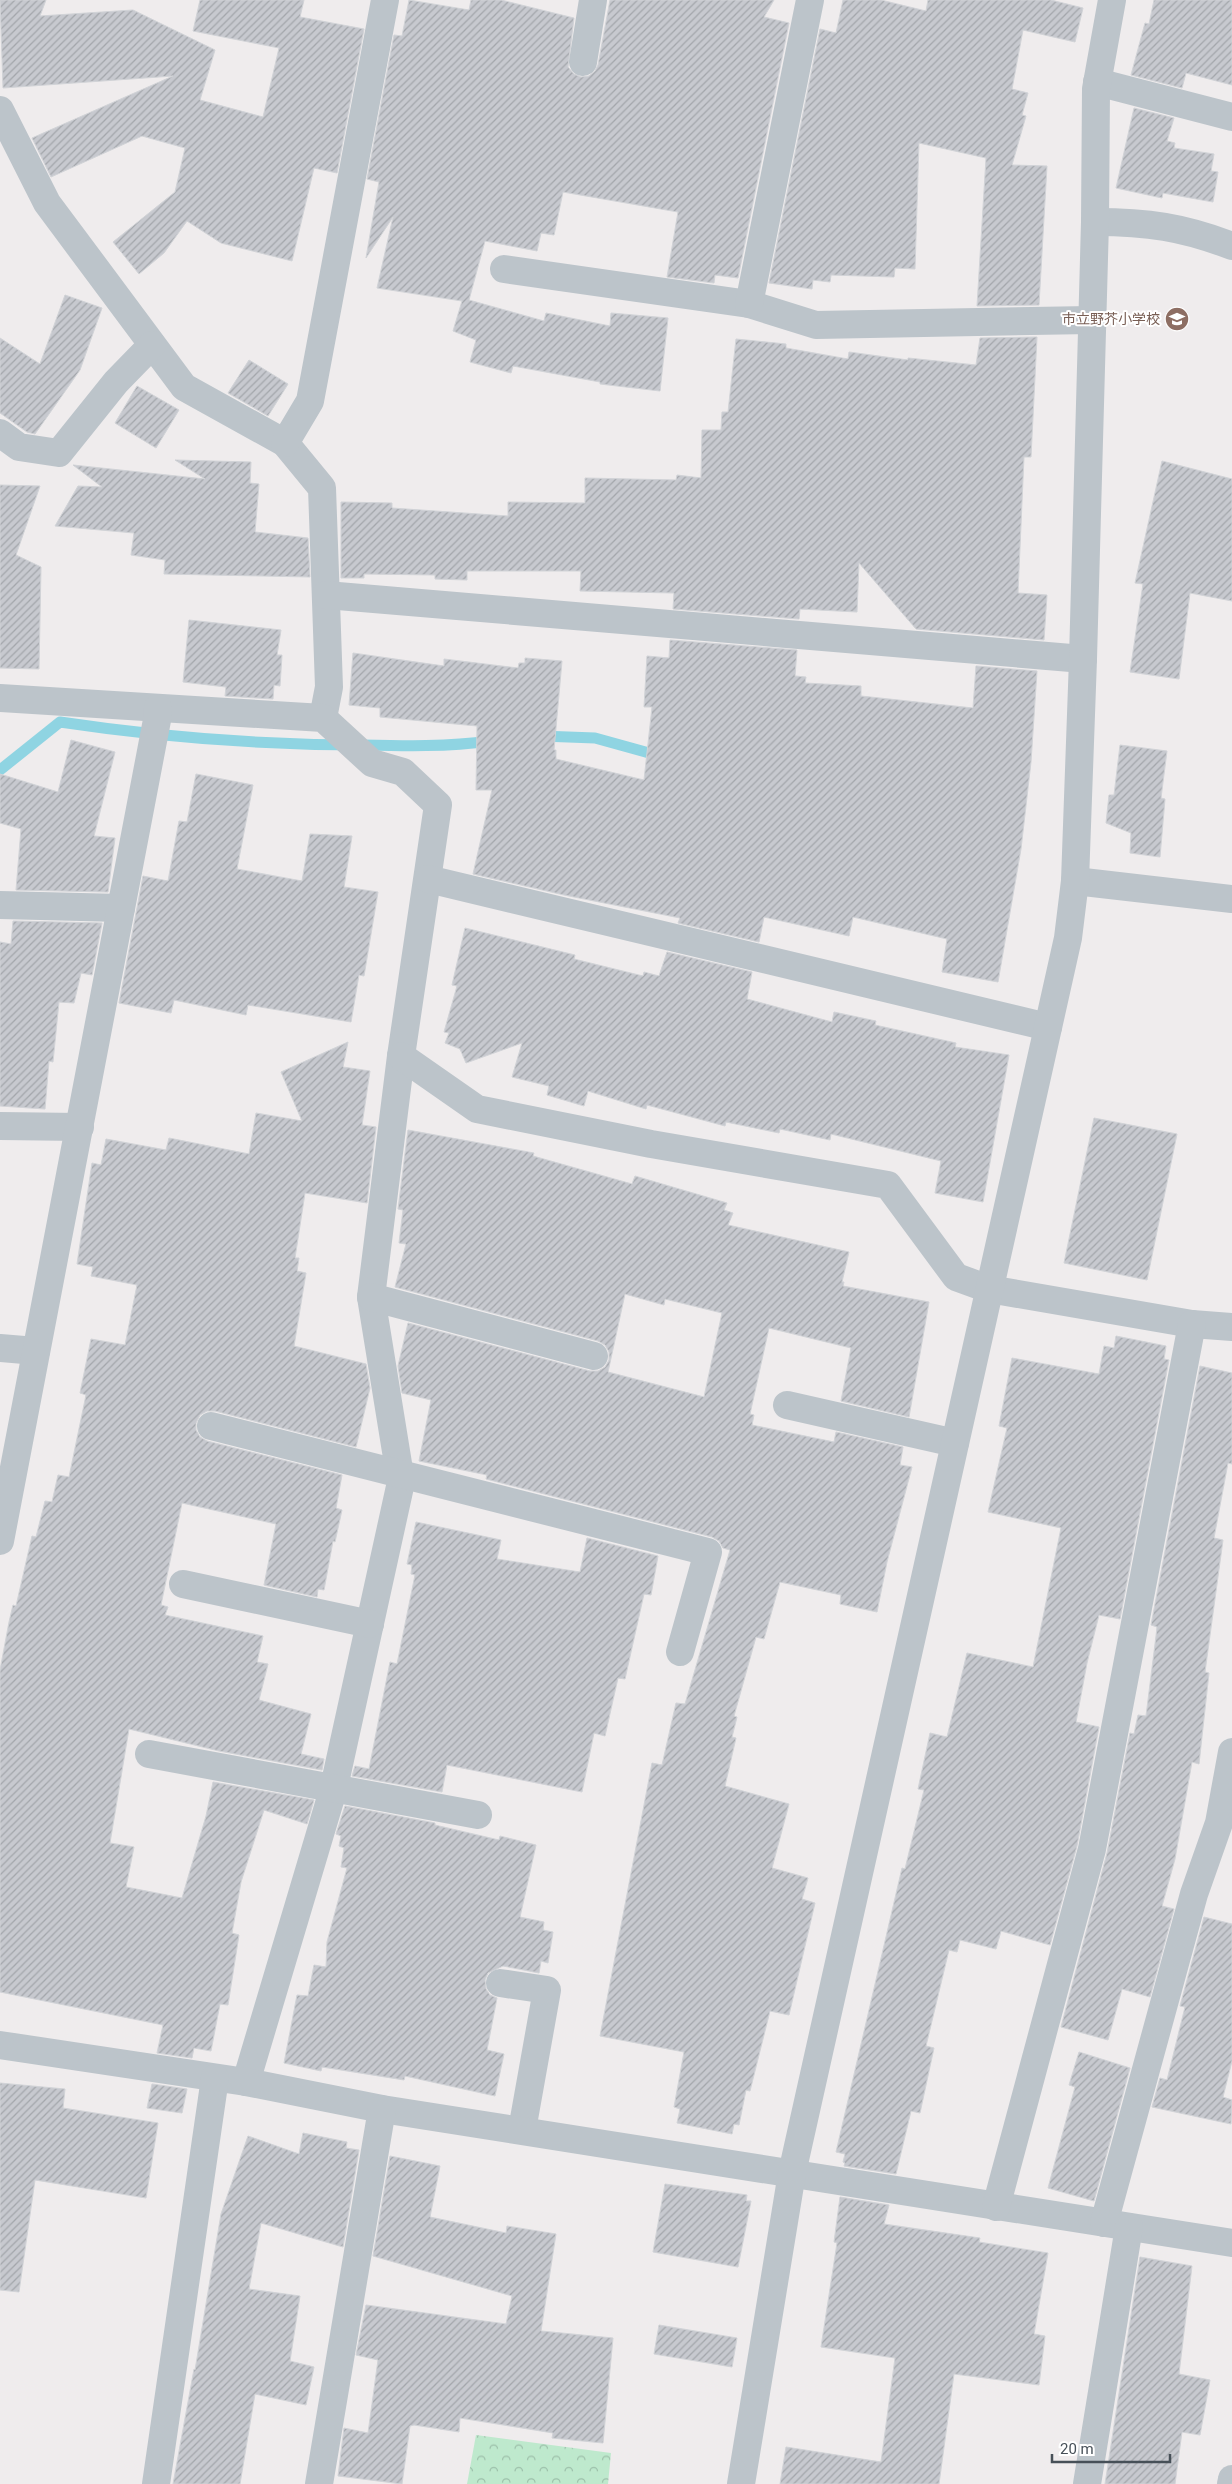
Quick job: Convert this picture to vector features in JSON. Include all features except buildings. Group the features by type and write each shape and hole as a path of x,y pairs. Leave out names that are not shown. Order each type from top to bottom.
{"street":[{"path":"285,443 310,401 385,0"},
{"path":"583,62 593,0"},
{"path":"750,304 810,0"},
{"path":"740,2484 792,2173 1068,938 1075,881 1083,659 1097,82 1112,0"},
{"path":"1097,82 1232,117"},
{"path":"0,110 48,203 184,387 285,443 322,488 329,687 323,718"},
{"path":"1095,222 1139,222 1200,234 1232,246"},
{"path":"504,270 750,304 816,325 1090,320"},
{"path":"0,433 20,446 59,453 116,382 152,345"},
{"path":"326,595 1083,659"},
{"path":"0,698 158,714 323,718 372,763 403,772 438,805 401,1056 371,1297 401,1482 334,1787 246,2082"},
{"path":"0,1542 158,714"},
{"path":"428,879 1048,1027"},
{"path":"1075,881 1232,899"},
{"path":"0,905 121,908"},
{"path":"401,1056 478,1109 651,1144 888,1185 956,1277 989,1289 1192,1324 1232,1327"},
{"path":"0,1126 80,1127"},
{"path":"371,1297 594,1356"},
{"path":"996,2207 1092,1849 1192,1324"},
{"path":"0,1348 36,1351"},
{"path":"787,1404 955,1443"},
{"path":"211,1426 708,1552 680,1652"},
{"path":"183,1584 370,1624"},
{"path":"1087,2484 1117,2225 1194,1894 1219,1823 1232,1752"},
{"path":"149,1754 478,1815"},
{"path":"500,1983 548,1990 522,2130"},
{"path":"0,2045 246,2082 382,2109 1232,2243"},
{"path":"156,2484 215,2078"},
{"path":"319,2484 382,2109"},
{"path":"1231,2484 1232,2479"}],"green space":[{"path":"476,2435 611,2453 608,2484 467,2484"}],"waterway":[{"path":"0,770 60,722 173,736 286,744 426,746 490,741"},
{"path":"541,736 595,738 660,756"}],"place":[{"name":"市立野芥小学校","path":"1177,319"}]}
